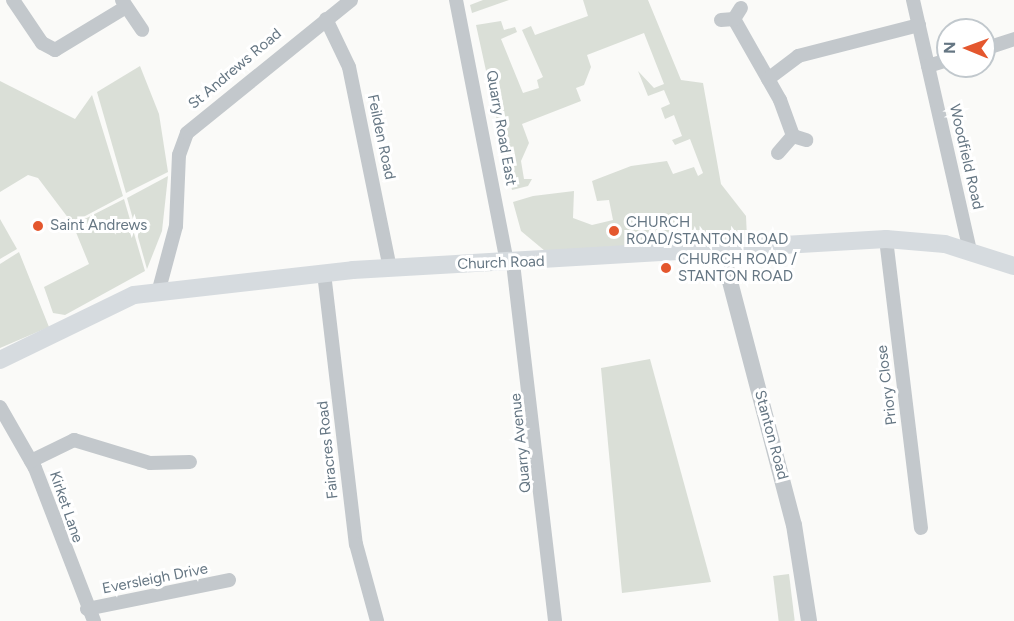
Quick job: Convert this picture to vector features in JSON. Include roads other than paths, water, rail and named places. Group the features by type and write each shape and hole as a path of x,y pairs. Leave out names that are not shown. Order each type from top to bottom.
{"main road":[{"name":"Church Road","path":"0,360 19,355 114,303 158,293 324,273 390,267 722,251 886,239 970,250 1014,266"}],"street":[{"path":"13,0 42,43 55,50 124,3 142,30"},
{"name":"St Andrews Road","path":"158,293 176,226 179,155 187,133 351,0"},
{"name":"Quarry Road East","path":"456,0 510,263"},
{"name":"Woodfield Road","path":"913,0 970,250"},
{"path":"732,16 800,138 778,153"},
{"name":"Feilden Road","path":"326,19 348,67 390,267"},
{"path":"768,79 798,56 919,25"},
{"path":"996,45 1014,39"},
{"path":"928,66 936,64"},
{"name":"Priory Close","path":"886,239 921,528"},
{"name":"Stanton Road","path":"722,251 795,525 809,621"},
{"name":"Quarry Avenue","path":"510,263 555,621"},
{"name":"Fairacres Road","path":"324,273 356,544 377,621"},
{"name":"Kirket Lane","path":"0,407 31,460 90,615"},
{"path":"31,460 74,440 150,463 189,462"},
{"name":"Eversleigh Drive","path":"90,615 229,580"}],"place":[{"name":"Saint Andrews","path":"38,226"},
{"name":"CHURCH ROAD/STANTON ROAD","path":"614,231"},
{"name":"CHURCH ROAD / STANTON ROAD","path":"666,268"}]}
